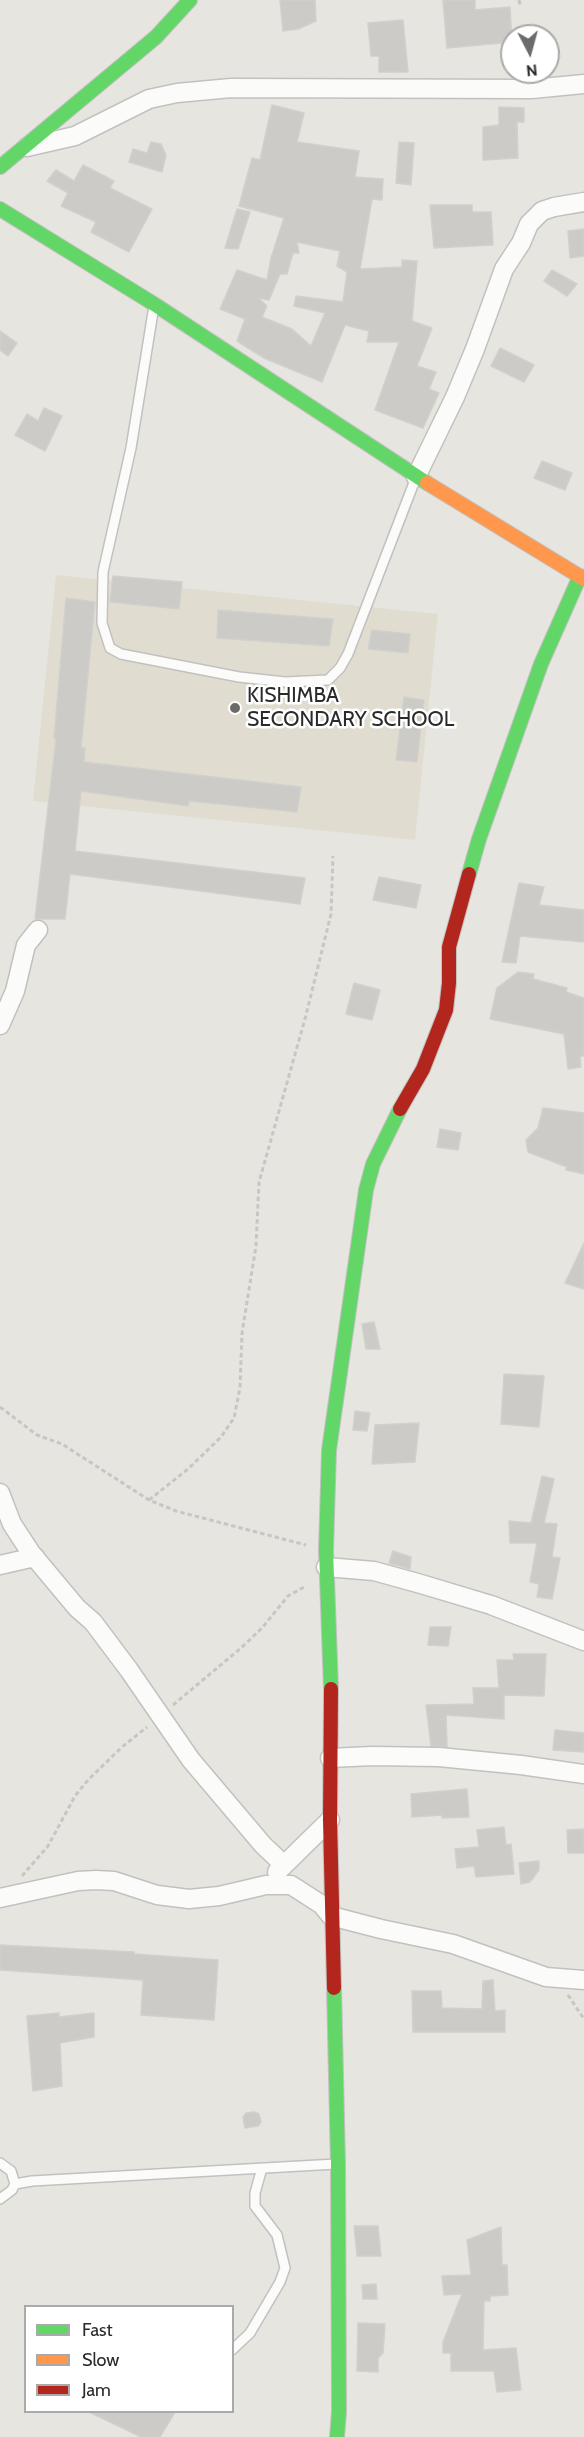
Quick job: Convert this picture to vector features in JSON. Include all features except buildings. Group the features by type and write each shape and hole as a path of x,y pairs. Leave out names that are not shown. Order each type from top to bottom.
{"street":[{"path":"0,167 156,37 190,0"},
{"path":"26,147 75,136 149,99 177,93 231,88 532,89 584,84"},
{"path":"416,477 455,397 504,269 521,243 529,224 542,211 584,202"},
{"path":"0,209 154,304 416,477 582,578 541,664 479,839 449,947 446,1010 423,1069 395,1118 373,1164 366,1190 329,1450 326,1565 332,1703 331,1916 338,2164 339,2412 337,2437"},
{"path":"0,1025 15,991 26,945 38,930"},
{"path":"0,1493 12,1524 35,1557 77,1608 93,1622 191,1760 263,1845 284,1865"},
{"path":"0,1565 35,1557"},
{"path":"326,1565 374,1571 421,1584 491,1605 584,1641"},
{"path":"330,1758 439,1757 584,1774"},
{"path":"266,1885 330,1820"},
{"path":"1,1898 78,1881 96,1880 114,1881 157,1895 189,1899 219,1896 266,1885 291,1885 322,1905 331,1916 441,1941 546,1977 584,1980"}],"lane":[{"path":"154,304 131,448 103,572 102,623 110,648 121,654 239,677 285,682 328,680 340,668 348,654 416,477"},
{"path":"0,2163 11,2171 15,2184 12,2190 0,2199"},
{"path":"15,2184 43,2180 318,2163 338,2164"},
{"path":"234,2348 250,2333 280,2282 285,2268 277,2235 255,2206 255,2193 262,2168"}],"path":[{"path":"149,1500 188,1469 221,1437 234,1418 240,1388 242,1333 256,1246 259,1182 305,1019 331,914 333,856"},
{"path":"0,1407 37,1435 62,1444 149,1500 326,1565 309,1584 288,1596 262,1628 241,1648 122,1747 87,1780 75,1796 48,1846 1,1898"}],"shaded area":[{"name":"KISHIMBA SECONDARY SCHOOL","path":"56,575 438,614 415,840 33,801"}],"traffic: fast":[{"path":"0,167 156,37 190,0"},
{"path":"0,209 154,304 427,483"},
{"path":"469,874 479,839 541,664 580,576"},
{"path":"331,1689 326,1550 329,1450 366,1190 373,1164 400,1109"},
{"path":"334,1988 338,2164 339,2412 337,2437"}],"traffic: slow":[{"path":"427,483 584,579"}],"traffic: jam":[{"path":"400,1109 423,1069 446,1010 449,947 469,874"},
{"path":"331,1689 330,1820 334,1988"}],"place":[{"name":"KISHIMBA SECONDARY SCHOOL","path":"235,708"}]}
